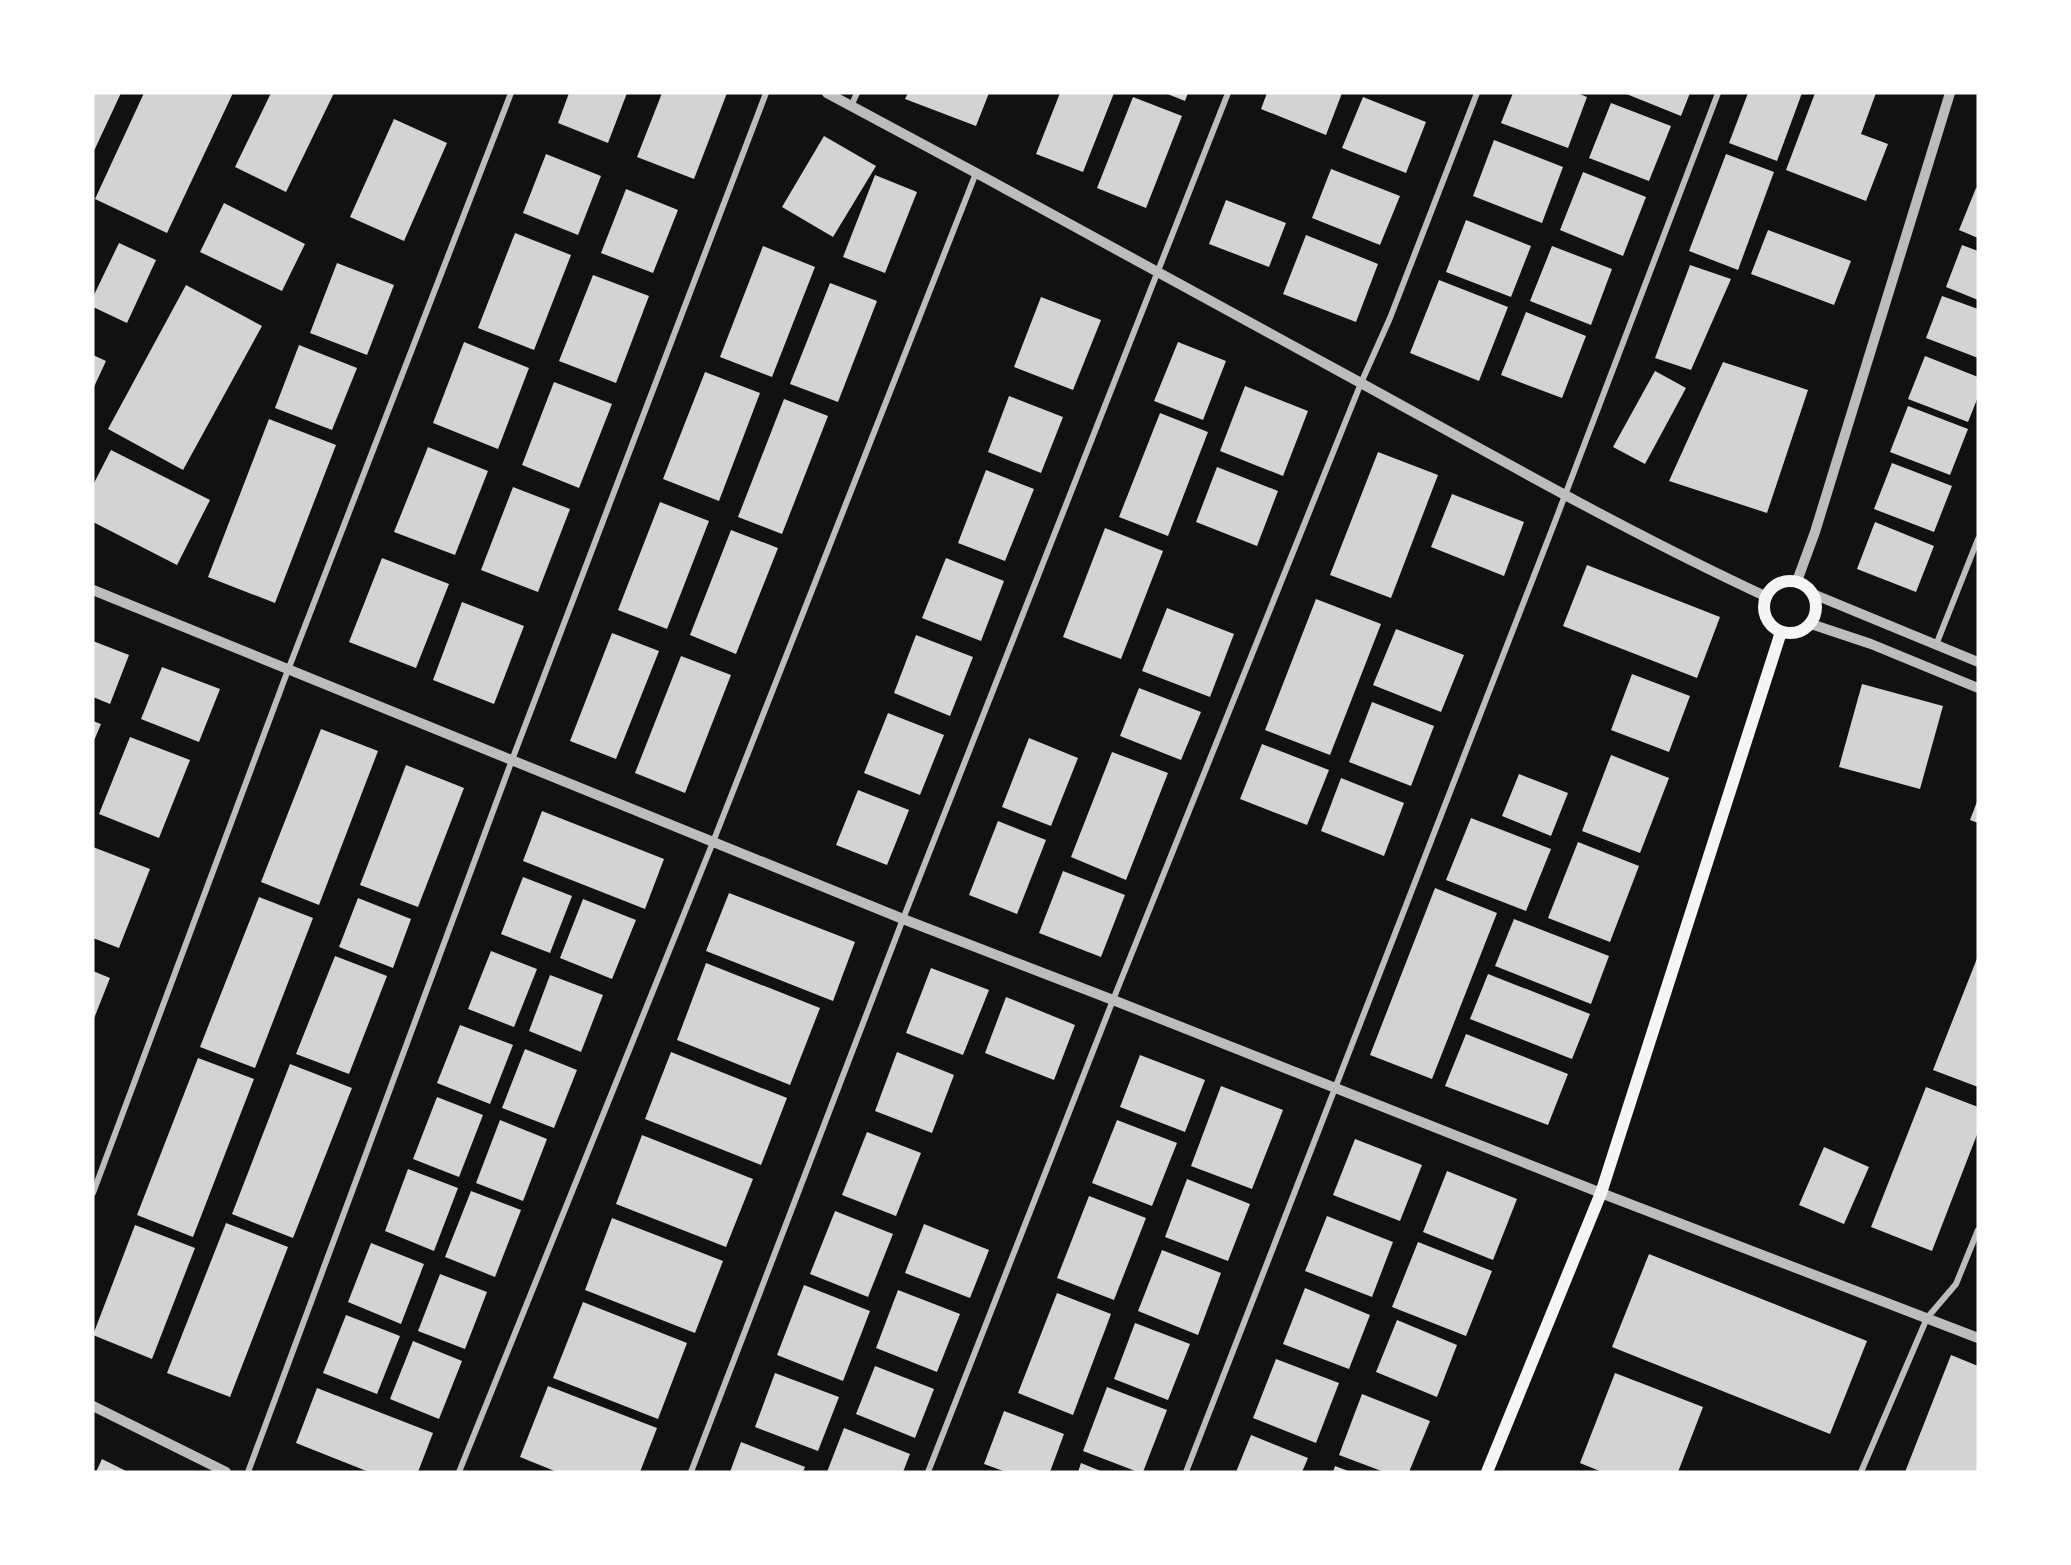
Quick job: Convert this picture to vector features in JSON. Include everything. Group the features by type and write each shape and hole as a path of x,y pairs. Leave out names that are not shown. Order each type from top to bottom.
{"main road":[{"path":"1786,580 1797,581 1813,594 1817,604 1816,615 1803,631 1793,634 1781,632 1773,628 1766,620 1763,610 1768,590 1776,584 1786,580"},
{"path":"1487,1472 1600,1192 1781,632"}],"street":[{"path":"93,1193 288,670 511,93"},
{"path":"248,1472 512,760 766,93"},
{"path":"827,93 1158,271 1564,495 1706,569 1767,597"},
{"path":"852,106 857,93"},
{"path":"691,1472 903,919 1228,93"},
{"path":"928,1472 1113,999 1361,382 1390,318 1477,93"},
{"path":"1186,1472 1718,93"},
{"path":"1797,581 1815,532 1950,93"},
{"path":"459,1472 713,842 976,173"},
{"path":"1936,645 1978,539"},
{"path":"93,590 903,919 1978,1338"},
{"path":"1813,594 1978,662"},
{"path":"1811,624 1871,644 1978,688"},
{"path":"1861,1472 1927,1318 1956,1284 1978,1230"},
{"path":"93,1407 225,1472"}],"building":[{"path":"93,93 121,93 93,153"},
{"path":"144,93 233,93 167,233 95,199"},
{"path":"271,93 334,93 286,192 235,167"},
{"path":"569,93 627,93 608,143 558,123"},
{"path":"662,93 727,93 694,179 637,157"},
{"path":"908,93 989,93 976,126 905,99"},
{"path":"1060,93 1114,93 1083,172 1036,154"},
{"path":"1165,93 1188,93 1185,101"},
{"path":"1267,93 1342,93 1326,135 1261,109"},
{"path":"1513,93 1577,93 1587,97 1568,148 1501,123"},
{"path":"1624,93 1690,93 1681,116"},
{"path":"1748,93 1802,93 1777,161 1729,143"},
{"path":"1815,93 1876,93 1861,134 1888,144 1866,201 1786,170"},
{"path":"1133,97 1182,116 1146,208 1097,188"},
{"path":"1363,97 1426,122 1406,173 1342,148"},
{"path":"1611,103 1671,126 1649,181 1589,158"},
{"path":"394,119 447,143 404,241 350,217"},
{"path":"824,136 876,166 833,237 782,207"},
{"path":"1494,140 1563,167 1542,223 1473,196"},
{"path":"546,154 601,176 578,235 523,213"},
{"path":"1726,154 1774,172 1738,270 1689,251"},
{"path":"1331,169 1400,196 1380,245 1312,218"},
{"path":"1583,172 1646,197 1623,256 1560,230"},
{"path":"875,175 917,192 885,273 843,257"},
{"path":"1976,188 1978,189 1978,238 1959,230"},
{"path":"626,189 678,210 653,273 601,253"},
{"path":"1226,200 1286,223 1269,267 1209,244"},
{"path":"224,203 305,244 282,291 200,252"},
{"path":"1466,220 1531,246 1511,297 1446,272"},
{"path":"1768,230 1851,261 1834,305 1751,274"},
{"path":"515,233 571,255 534,350 478,328"},
{"path":"1306,235 1378,264 1356,322 1283,294"},
{"path":"119,243 156,260 127,323 93,307 93,297"},
{"path":"1962,245 1978,251 1978,300 1946,287"},
{"path":"763,246 815,267 772,377 720,357"},
{"path":"1552,246 1612,269 1591,325 1530,301"},
{"path":"337,263 394,285 367,355 310,333"},
{"path":"1690,265 1731,279 1691,370 1655,358"},
{"path":"593,275 649,296 616,383 559,361"},
{"path":"1439,280 1508,307 1479,381 1410,353"},
{"path":"830,283 877,301 838,402 790,384"},
{"path":"186,285 262,326 183,470 108,429"},
{"path":"1942,296 1978,309 1978,358 1926,338"},
{"path":"1041,297 1101,320 1073,390 1014,367"},
{"path":"1526,312 1586,336 1562,398 1501,375"},
{"path":"464,342 529,368 498,449 433,423"},
{"path":"1178,342 1226,361 1203,420 1154,401"},
{"path":"299,345 357,368 332,430 275,408"},
{"path":"93,355 106,361 93,389"},
{"path":"1925,356 1978,377 1978,397 1968,422 1908,399"},
{"path":"1723,362 1808,390 1767,513 1669,481"},
{"path":"1655,371 1686,388 1645,464 1613,447"},
{"path":"705,372 760,393 719,501 663,479"},
{"path":"554,382 612,404 579,488 522,465"},
{"path":"1245,386 1308,411 1283,476 1220,451"},
{"path":"1009,396 1063,417 1041,473 988,452"},
{"path":"784,399 828,416 782,534 738,517"},
{"path":"1908,406 1968,429 1950,475 1890,452"},
{"path":"1160,413 1208,432 1168,536 1119,517"},
{"path":"269,419 336,445 275,603 208,577"},
{"path":"428,447 488,471 455,555 394,532"},
{"path":"111,450 210,500 177,565 93,522 93,485"},
{"path":"1378,452 1438,475 1391,598 1330,575"},
{"path":"1892,463 1952,486 1934,532 1874,509"},
{"path":"1217,467 1278,491 1257,546 1196,522"},
{"path":"986,470 1034,489 1005,561 958,543"},
{"path":"513,487 570,509 538,592 481,570"},
{"path":"1452,494 1524,522 1504,576 1431,547"},
{"path":"660,502 709,521 667,629 618,610"},
{"path":"1875,522 1934,546 1916,592 1857,569"},
{"path":"1105,528 1163,551 1121,659 1063,637"},
{"path":"731,530 778,548 736,654 690,635"},
{"path":"382,558 449,584 416,668 349,642"},
{"path":"946,558 1004,581 981,641 922,618"},
{"path":"1587,565 1720,617 1697,678 1563,626"},
{"path":"1316,599 1381,624 1330,755 1265,730"},
{"path":"462,602 524,626 494,704 433,680"},
{"path":"1167,608 1234,634 1210,697 1142,671"},
{"path":"1396,629 1464,655 1441,712 1373,685"},
{"path":"612,633 659,651 616,759 570,741"},
{"path":"916,635 973,657 950,716 894,693"},
{"path":"93,641 129,655 110,704 93,697"},
{"path":"681,656 731,675 685,793 635,773"},
{"path":"162,667 220,689 199,742 141,719"},
{"path":"1632,674 1690,696 1669,752 1611,730"},
{"path":"1862,684 1943,706 1920,789 1839,767"},
{"path":"1139,688 1201,712 1181,760 1120,736"},
{"path":"1372,702 1434,726 1411,786 1349,762"},
{"path":"888,713 944,735 920,795 864,773"},
{"path":"93,721 101,724 93,743"},
{"path":"321,729 378,751 319,905 261,882"},
{"path":"130,737 190,760 159,838 99,814"},
{"path":"1029,738 1078,758 1051,826 1002,807"},
{"path":"1262,744 1329,770 1307,825 1240,799"},
{"path":"1112,752 1168,773 1126,880 1071,857"},
{"path":"1611,755 1669,778 1640,853 1582,831"},
{"path":"406,765 464,788 418,907 360,885"},
{"path":"1519,774 1568,793 1551,836 1502,816"},
{"path":"1341,778 1404,803 1384,856 1321,831"},
{"path":"858,790 909,810 887,865 836,845"},
{"path":"1978,799 1978,823 1970,820"},
{"path":"542,811 664,859 645,909 523,861"},
{"path":"1471,818 1551,849 1526,911 1446,880"},
{"path":"998,821 1046,840 1017,914 969,895"},
{"path":"1578,842 1639,866 1610,942 1548,918"},
{"path":"93,847 150,869 119,948 93,938"},
{"path":"1063,871 1125,895 1101,957 1039,933"},
{"path":"523,877 572,896 550,953 501,934"},
{"path":"1435,888 1497,913 1432,1079 1370,1055"},
{"path":"729,893 855,942 833,1001 706,951"},
{"path":"259,897 313,918 255,1068 200,1047"},
{"path":"358,898 411,919 393,968 339,947"},
{"path":"583,899 636,920 612,979 560,958"},
{"path":"1514,919 1609,956 1591,1004 1495,966"},
{"path":"491,951 537,969 514,1027 468,1009"},
{"path":"335,956 387,976 349,1074 296,1054"},
{"path":"1978,956 1978,1087 1933,1070"},
{"path":"706,963 820,1008 790,1085 677,1040"},
{"path":"931,968 989,990 963,1055 906,1033"},
{"path":"93,971 110,978 93,1021"},
{"path":"1488,974 1590,1014 1572,1059 1470,1019"},
{"path":"550,975 603,995 581,1052 529,1031"},
{"path":"1006,997 1075,1025 1054,1080 985,1053"},
{"path":"460,1025 513,1045 490,1104 437,1083"},
{"path":"1466,1034 1568,1074 1548,1125 1445,1086"},
{"path":"525,1049 577,1070 554,1128 502,1108"},
{"path":"671,1052 787,1098 761,1165 645,1119"},
{"path":"897,1052 954,1075 932,1133 875,1111"},
{"path":"1140,1055 1205,1080 1185,1132 1120,1107"},
{"path":"198,1058 254,1079 193,1237 137,1215"},
{"path":"290,1064 352,1088 293,1238 232,1214"},
{"path":"1221,1086 1283,1110 1252,1189 1191,1166"},
{"path":"1926,1087 1978,1107 1978,1132 1932,1251 1871,1227"},
{"path":"437,1097 483,1115 459,1177 413,1159"},
{"path":"500,1120 547,1139 523,1201 476,1183"},
{"path":"1117,1120 1177,1143 1152,1206 1092,1183"},
{"path":"867,1132 921,1153 896,1216 842,1195"},
{"path":"642,1135 753,1179 726,1247 616,1204"},
{"path":"1355,1139 1422,1165 1400,1221 1333,1195"},
{"path":"1824,1147 1869,1167 1844,1224 1799,1205"},
{"path":"408,1169 458,1188 434,1251 385,1231"},
{"path":"1447,1171 1517,1199 1493,1260 1423,1232"},
{"path":"1187,1179 1250,1204 1228,1261 1165,1237"},
{"path":"471,1191 521,1210 495,1277 445,1257"},
{"path":"1089,1196 1146,1218 1114,1300 1057,1278"},
{"path":"835,1211 893,1234 868,1297 810,1274"},
{"path":"1327,1216 1393,1242 1372,1297 1305,1271"},
{"path":"612,1218 723,1261 695,1333 585,1290"},
{"path":"226,1223 288,1247 230,1397 167,1373"},
{"path":"924,1224 989,1250 970,1298 905,1273"},
{"path":"135,1225 195,1248 152,1359 93,1335"},
{"path":"1418,1242 1492,1271 1466,1336 1392,1307"},
{"path":"371,1243 424,1264 401,1324 348,1302"},
{"path":"1162,1250 1221,1273 1198,1335 1138,1311"},
{"path":"1649,1254 1867,1341 1830,1434 1612,1347"},
{"path":"440,1274 487,1292 465,1349 418,1331"},
{"path":"804,1285 870,1311 843,1381 777,1355"},
{"path":"1305,1288 1370,1315 1349,1369 1283,1344"},
{"path":"898,1290 960,1314 937,1372 876,1348"},
{"path":"1057,1293 1111,1314 1073,1415 1018,1393"},
{"path":"583,1302 687,1343 658,1419 553,1378"},
{"path":"346,1315 400,1336 377,1394 323,1373"},
{"path":"1397,1320 1457,1345 1437,1397 1376,1372"},
{"path":"1135,1323 1190,1344 1168,1400 1114,1379"},
{"path":"413,1341 462,1361 439,1419 390,1399"},
{"path":"1951,1355 1978,1366 1978,1472 1905,1472"},
{"path":"1276,1359 1339,1383 1316,1443 1253,1418"},
{"path":"875,1366 934,1389 915,1438 856,1414"},
{"path":"775,1373 839,1397 818,1451 755,1427"},
{"path":"1615,1373 1703,1407 1678,1472 1602,1472 1580,1463"},
{"path":"548,1386 657,1428 640,1472 557,1472 520,1457"},
{"path":"1107,1387 1167,1410 1143,1472 1083,1451"},
{"path":"317,1388 433,1433 418,1472 369,1472 296,1443"},
{"path":"1362,1394 1430,1421 1409,1472 1384,1472 1339,1455"},
{"path":"1004,1411 1064,1434 1050,1472 1006,1472 984,1464"},
{"path":"844,1428 910,1454 903,1472 827,1472"},
{"path":"1251,1435 1308,1458 1302,1472 1236,1472"},
{"path":"741,1442 805,1467 803,1472 730,1472"},
{"path":"102,1459 128,1472 96,1472"},
{"path":"1081,1463 1103,1472 1078,1472"},
{"path":"1335,1466 1351,1472 1333,1472"}]}
